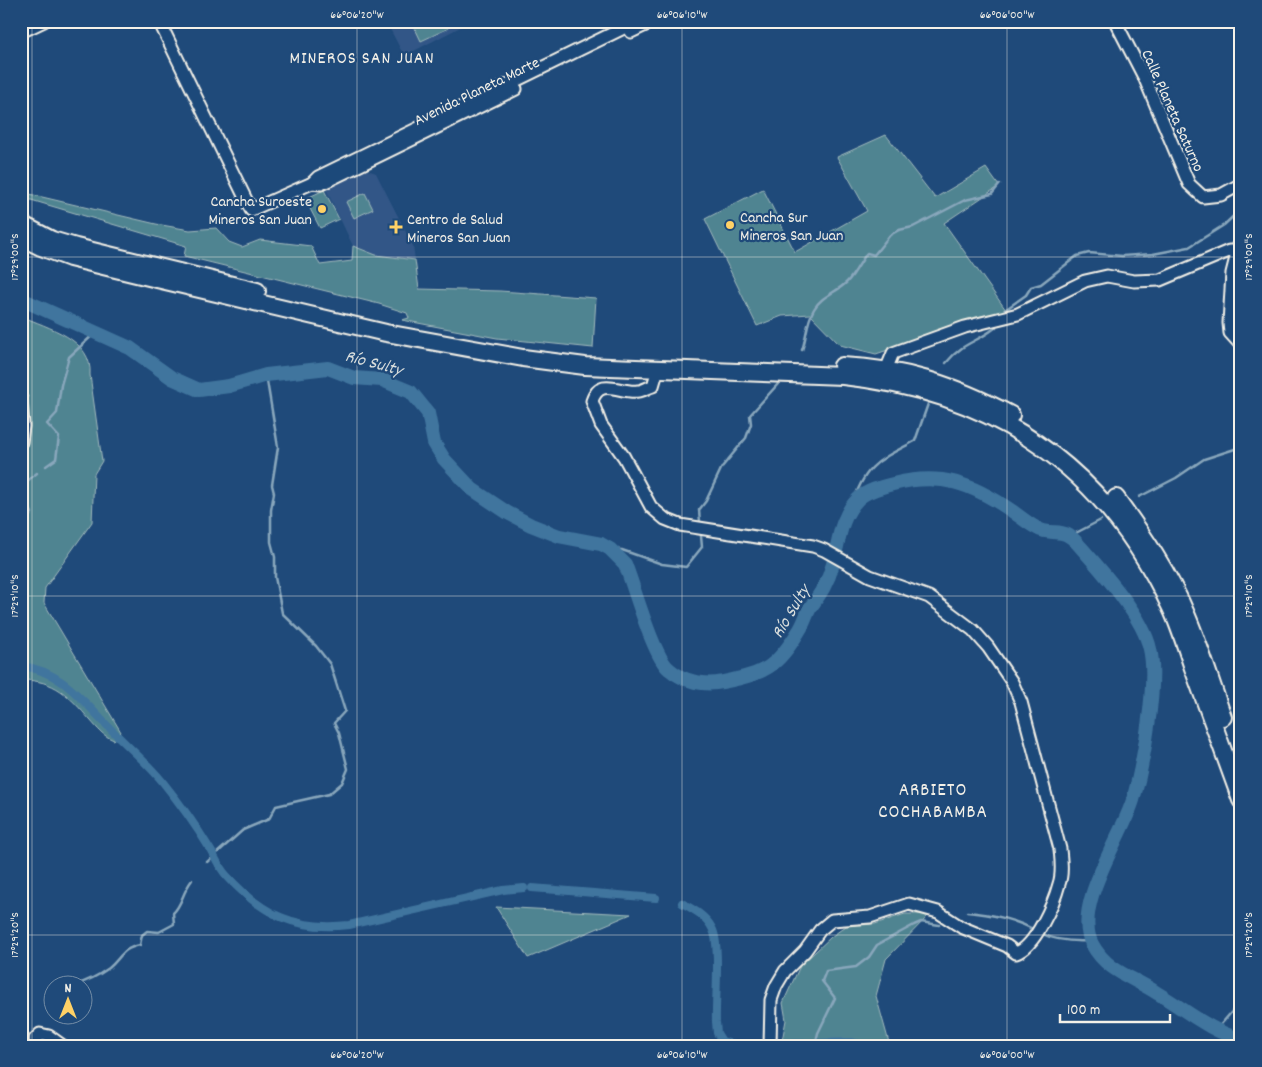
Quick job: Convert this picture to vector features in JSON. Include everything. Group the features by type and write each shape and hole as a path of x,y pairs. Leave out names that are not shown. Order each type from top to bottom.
{"highway":[{"path":"21,224 52,240 76,247 402,327 484,342 570,355 860,367 918,376 948,385 1014,416 1040,432 1077,461 1115,498 1140,531 1176,592 1188,617 1241,766"},
{"path":"21,237 70,258 386,333 556,363 843,376 881,380 908,386 965,404 1015,430 1065,464 1109,508 1156,579 1172,609 1241,800"}],"street":[{"path":"21,32 44,21"},
{"name":"Avenida Planeta Marte","path":"159,21 252,210 312,183 318,177 373,149 638,21"},
{"name":"Avenida Planeta Marte","path":"312,183 321,184 654,21"},
{"name":"Calle Planeta Saturno","path":"1115,21 1145,79 1189,184 1203,197 1221,194 1241,184"},
{"path":"1241,238 1236,251 1231,280 1229,328 1232,338 1241,345"},
{"path":"886,370 893,353 965,327 1018,314 1085,280 1107,276 1134,281 1160,280 1229,251 1236,251"},
{"path":"658,369 653,386 636,392 610,386 597,390 592,400 601,425 624,458 656,513 665,519 693,528 824,550 870,576 929,597 947,609 988,647 1012,682 1021,702 1036,751 1060,848 1060,884 1036,933 1023,951 1016,953 1007,946 961,927 938,912 909,904 870,917 832,920 820,930 805,951 785,971 776,986 770,1000 770,1046"},
{"path":"21,399 23,426 21,442"},
{"path":"37,1046 35,1039 40,1034 49,1036 63,1046"}],"shaded area":[{"path":"386,21 472,21 406,55 402,52"},
{"path":"364,169 376,173 413,246 415,260 376,255 353,246 325,187"}],"green space":[{"path":"446,21 449,28 421,41 412,22"},
{"path":"886,135 935,198 986,168 999,186 944,223 1006,310 876,354 840,345 810,314 782,316 757,326 705,219 763,189 795,252 867,211 837,157"},
{"name":"Cancha Suroeste Mineros San Juan","path":"324,190 339,219 320,228 305,199"},
{"path":"21,192 156,224 190,230 216,228 229,242 242,247 260,240 311,246 320,265 352,261 353,246 376,255 415,260 419,289 500,291 596,298 593,348 497,338 402,320 409,318 407,313 379,304 184,256 186,246 21,197"},
{"path":"365,193 373,209 354,218 346,202"},
{"path":"21,316 67,336 84,352 89,363 102,461 94,474 92,522 45,588 44,603 121,732 114,740 101,732 61,691 44,683 21,680"},
{"path":"496,907 631,914 528,958"},
{"path":"905,914 930,914 886,959 876,996 890,1046 781,1046 786,1020 783,1003 800,966 831,937 846,926 875,924"}],"waterway":[{"path":"802,350 809,319 814,309 821,301 847,282 867,253 874,255 890,235 899,230 913,227 965,200 992,194 1000,184"},
{"path":"1002,312 1026,295 1031,287 1041,284 1077,256 1089,253 1122,256 1153,254 1189,247 1224,225 1241,209"},
{"name":"Río Sulty","path":"21,299 130,348 172,378 199,390 229,386 266,375 328,368 354,378 382,380 411,392 428,413 434,443 444,459 472,489 508,513 531,525 559,536 601,544 610,549 625,564 650,636 663,662 669,669 681,677 695,682 716,683 738,679 760,672 776,661 801,628 810,608 826,582 847,514 858,499 874,490 893,484 926,479 955,482 983,493 1040,530 1066,534 1078,544 1098,567 1130,608 1146,636 1152,664 1151,702 1148,724 1133,800 1093,891 1088,911 1088,928 1092,944 1113,968 1148,987 1218,1031 1241,1039"},
{"path":"946,363 959,350 996,327"},
{"path":"46,466 56,459 59,437 47,424 57,413 61,385 69,357 95,333"},
{"path":"207,862 243,830 269,819 276,806 329,794 342,783 348,769 339,733 334,723 345,711 330,664 316,646 282,613 275,577 275,557 271,542 271,510 274,493 272,485 278,447 266,375"},
{"path":"700,522 699,510 706,501 722,467 746,438 751,424 750,415 778,384"},
{"path":"852,506 862,481 868,472 882,459 915,441 929,401"},
{"path":"1139,497 1176,478 1204,459 1241,447"},
{"path":"21,486 37,473"},
{"path":"21,490 32,513 21,525"},
{"path":"1070,536 1101,520"},
{"path":"610,549 622,550 662,564 686,567 702,547 701,536"},
{"path":"21,666 45,672 75,692 162,781 193,823 226,875 253,901 281,917 312,925 349,925 503,890 524,888"},
{"path":"92,978 109,968 125,951 140,945 142,935 147,931 159,932 174,924 173,913 192,880"},
{"path":"532,888 656,898"},
{"path":"682,903 703,916 715,935 717,959 716,1022 717,1033 722,1041 736,1045 852,1042 865,1046"},
{"path":"967,912 1002,918 1035,930"},
{"path":"815,1046 818,1033 835,998 822,981 826,971 856,967 869,957 877,945 921,922 939,925"},
{"path":"1040,933 1064,940 1090,941"},
{"path":"1217,1029 1241,1001"}],"place":[{"name":"Cancha Suroeste Mineros San Juan","path":"322,209"},
{"name":"Cancha Sur Mineros San Juan","path":"730,225"},
{"name":"Centro de Salud Mineros San Juan","path":"396,227"}],"district":[{"name":"MINEROS SAN JUAN","path":"362,57"},
{"name":"ARBIETO COCHABAMBA","path":"933,799"}]}
